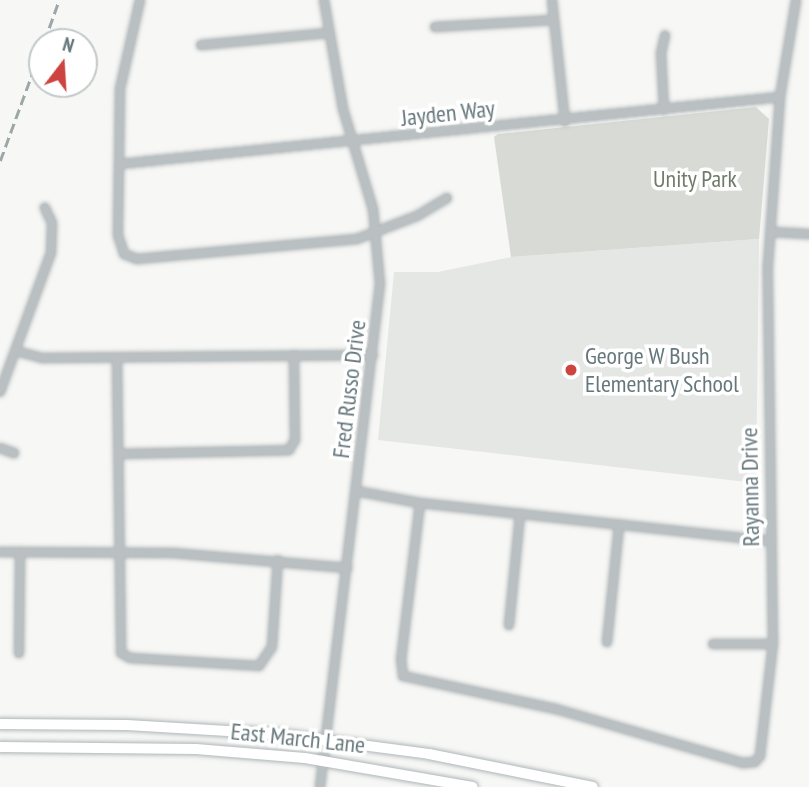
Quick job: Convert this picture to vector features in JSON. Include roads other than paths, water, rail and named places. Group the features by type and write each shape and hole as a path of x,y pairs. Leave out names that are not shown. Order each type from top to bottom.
{"main road":[{"name":"East March Lane","path":"0,724 200,727 325,739 593,787"},
{"name":"East March Lane","path":"0,747 196,749 323,760 473,787"}],"street":[{"path":"140,0 122,76 118,235 124,254 137,259 378,234 447,198"},
{"name":"Fred Russo Drive","path":"320,787 380,284 378,234 328,33 324,0"},
{"path":"552,0 565,121"},
{"name":"Rayanna Drive","path":"420,503 401,659 403,676 556,709 743,763 755,762 769,706 773,644 766,315 780,97 796,0"},
{"path":"435,27 554,20"},
{"path":"201,45 328,33"},
{"path":"664,110 661,53 665,35"},
{"name":"Jayden Way","path":"120,164 565,121 780,97"},
{"path":"0,393 51,253 52,223 45,208"},
{"path":"771,232 809,234"},
{"path":"16,351 43,358 373,355"},
{"path":"119,454 289,450 295,440 294,355"},
{"path":"117,358 121,653 130,658 252,666 267,661 272,647 278,560"},
{"path":"0,447 14,453"},
{"path":"356,491 420,503 770,541"},
{"path":"509,625 520,514"},
{"path":"607,642 620,525"},
{"path":"0,552 119,552 278,560 347,568"},
{"path":"19,653 20,552"},
{"path":"713,644 773,644"}],"railway":[{"path":"49,28 59,0"},
{"path":"0,161 28,85"}],"place":[{"name":"George W Bush Elementary School","path":"571,370"}],"park label":[{"name":"Unity Park","path":"695,179"}]}
